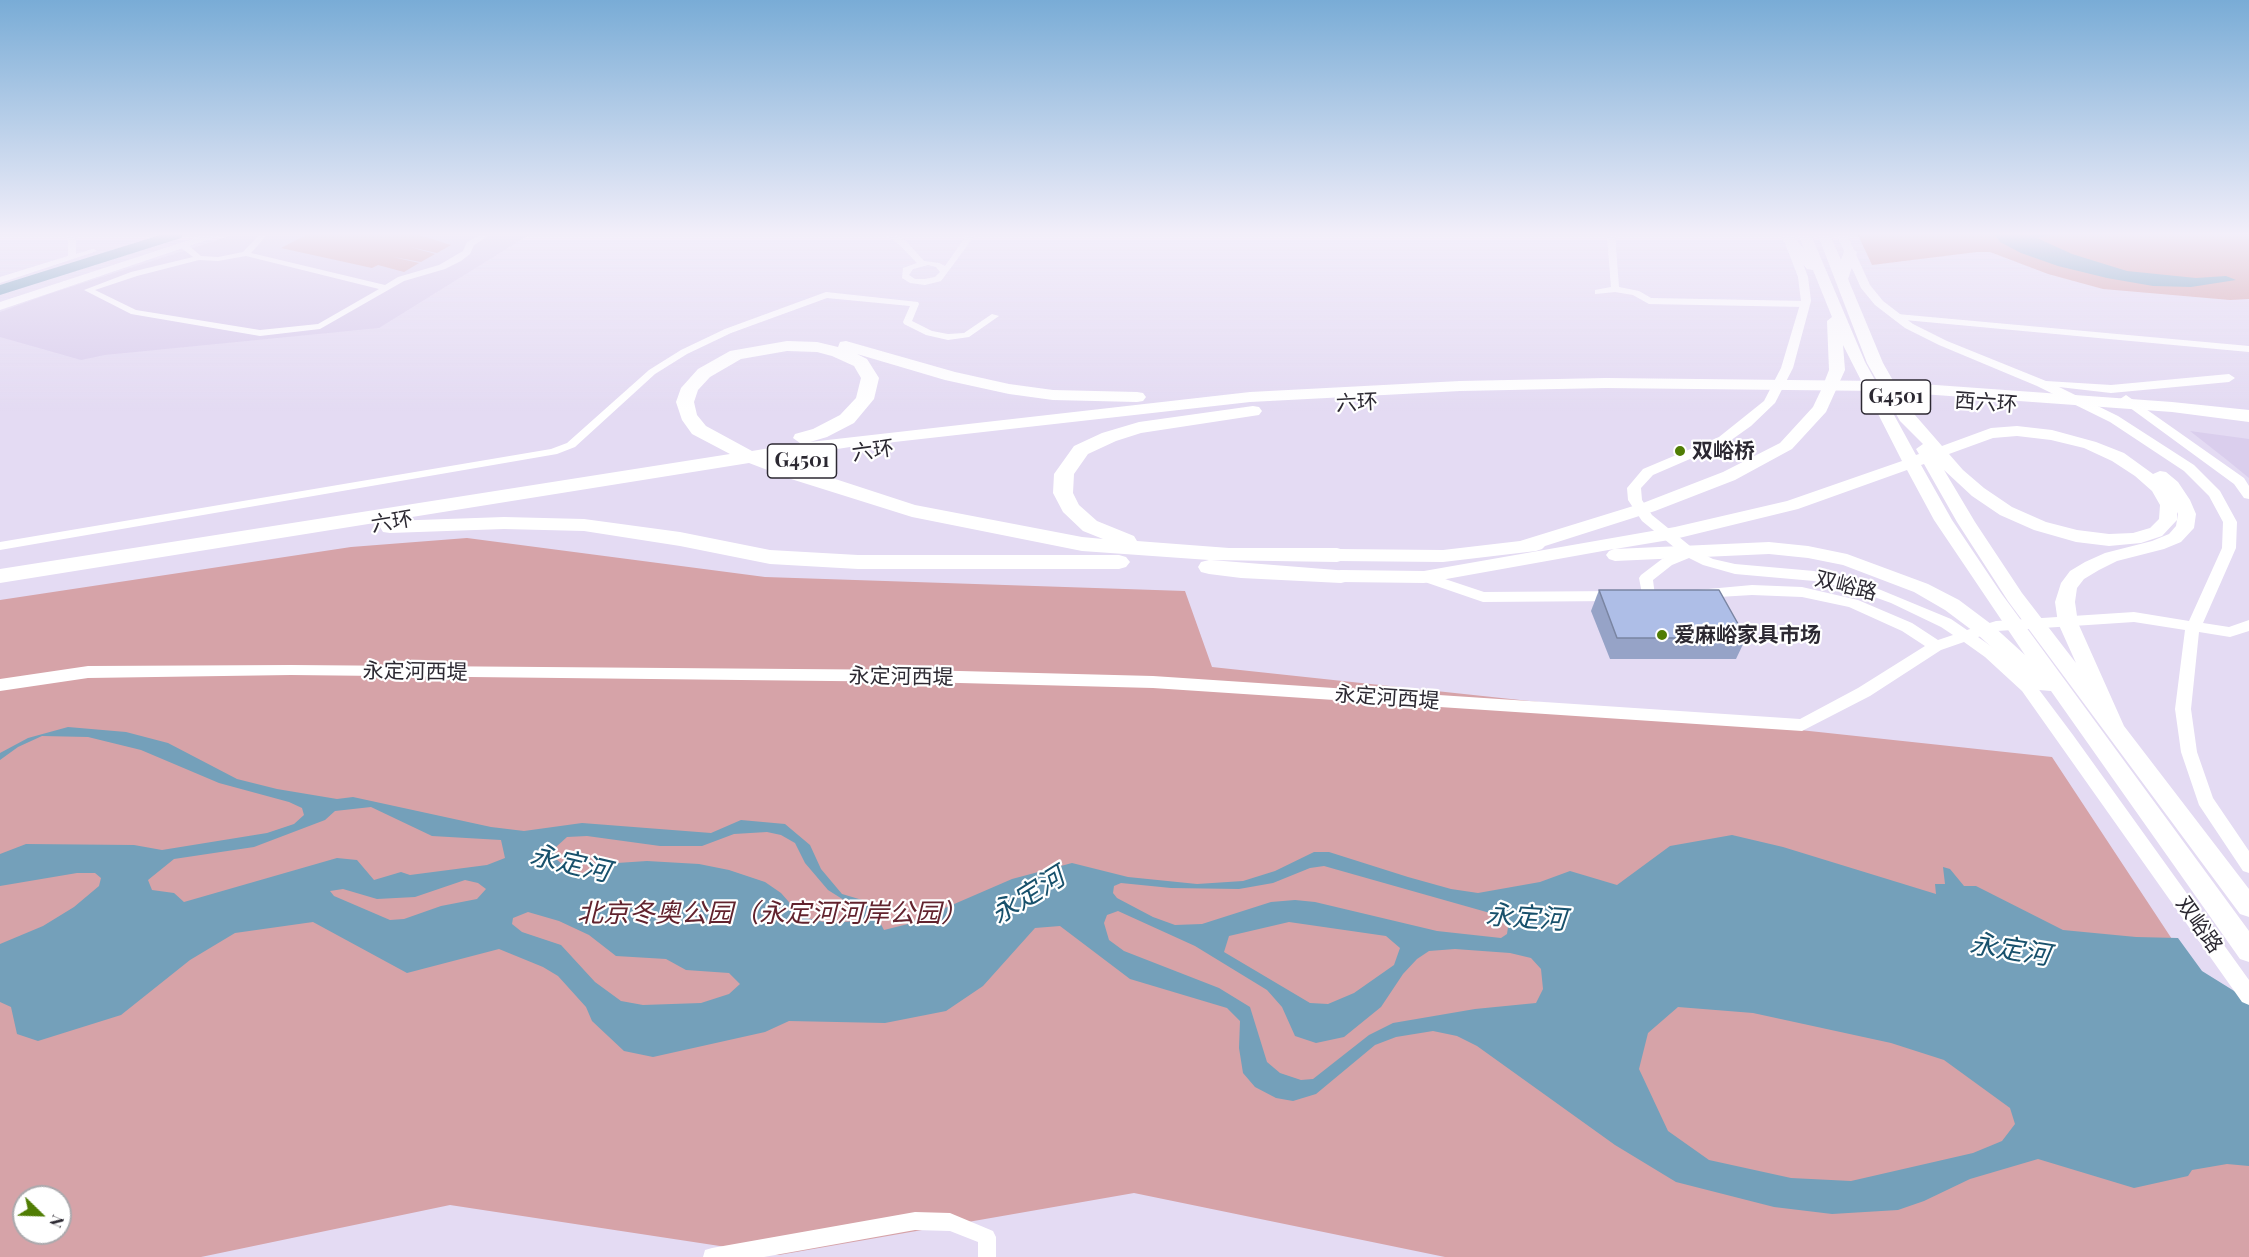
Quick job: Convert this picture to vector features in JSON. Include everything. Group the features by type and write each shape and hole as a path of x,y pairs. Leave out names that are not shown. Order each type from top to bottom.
{"highway":[{"name":"双峪路","path":"1828,294 1857,362 1943,520 1994,597 2249,951"},
{"path":"1848,294 1875,363 1966,522 2015,597 2249,907"},
{"path":"793,478 908,518 995,537 1241,571 1424,577 1521,554 1650,507 1757,463 1786,446 1820,409 1836,370 1834,309"},
{"path":"1250,397 1053,395 1009,389 951,376 820,339 778,341 744,346 716,357 693,373 679,388 674,401 674,414 694,432 737,461 912,511 1082,544 1229,555 1443,556 1521,554 1644,542 1769,548 1808,552 1846,560 1887,573 1952,605 1984,628 2081,717"},
{"path":"577,486 820,433 847,419 865,399 870,378 861,363 838,351 817,347 787,346 736,355 704,373 690,388 685,402 694,432"},
{"name":"六环","path":"0,576 850,441 1250,397 1460,386 1608,387"},
{"name":"六环","path":"0,585 660,480 1028,430 1271,408 1608,387"},
{"name":"西六环","path":"1608,387 1885,396 2177,412"},
{"path":"1149,549 1090,526 1070,508 1063,493 1064,474 1081,450 1108,437 1139,428 1271,408"},
{"path":"1902,410 1957,474 1978,492 2023,518 2076,536 2109,540 2135,539 2156,532 2168,520 2169,505 2147,471"},
{"name":"G4501","path":"2177,412 2249,416"},
{"name":"G4501","path":"2177,412 2249,425"},
{"path":"1644,542 1671,530 1855,484 1991,433 2017,431 2052,435 2090,445 2147,471 2172,486 2187,514 2185,528 2175,538 2158,545 2111,557 2077,575 2068,587 2064,602 2068,623 2115,729"},
{"path":"344,529 504,523 584,525 680,539 770,557 858,562 1077,561 1189,564"}],"main road":[{"path":"0,306 37,294"}],"street":[{"path":"96,294 134,312 260,333 320,326 376,294"},
{"path":"1637,294 1648,301 1806,304"},
{"name":"双峪路","path":"1805,294 1806,304 1787,368 1769,403 1723,440 1648,472 1634,488 1635,500 1647,518 1690,553 1735,569 1814,576 1859,586 1896,600 1946,624 1990,653 2028,687 2249,996"},
{"path":"1871,294 1879,303 1909,326 1943,343 2041,382 2114,419 2189,468 2215,494 2230,522 2229,548 2211,583 2191,633 2183,709 2189,752 2205,800 2249,866"},
{"path":"0,546 553,452 571,446 652,372 684,352 728,332 826,296 915,304 907,322 929,333 948,337 966,335 995,316"},
{"path":"1897,317 2249,349"},
{"path":"2041,382 2111,389 2229,378"},
{"path":"2111,389 2239,481 2249,495"},
{"path":"1424,577 1483,597 1654,596 1646,578 1667,562 1690,553"},
{"path":"1682,594 1752,590 1802,592 1853,603 1907,627 1936,646 1996,626 2085,619 2134,617 2230,632 2247,628"},
{"name":"永定河西堤","path":"0,685 88,672 231,671 933,677 1153,682 1802,725 1864,692 1936,646"},
{"path":"712,1257 915,1221 950,1222 987,1237 987,1257"}],"shaded area":[{"path":"49,294 434,294 379,328 105,355 81,360 0,337 0,312"},
{"path":"2190,431 2249,439 2249,478 2227,460"}],"green space":[{"path":"2157,294 2249,294 2249,299 2230,300"},
{"name":"北京冬奥公园（永定河河岸公园）","path":"467,538 765,577 1185,591 1212,667 2052,757 2249,1056 2249,1257 1445,1257 1134,1193 779,1255 450,1205 201,1257 0,1257 0,600 351,547"}],"water":[{"name":"永定河","path":"68,727 126,732 168,743 237,779 277,789 337,799 353,797 491,827 524,831 582,823 711,833 741,820 785,824 810,845 821,869 842,894 869,902 884,930 908,924 1012,879 1072,863 1128,877 1197,884 1243,881 1275,871 1314,852 1329,852 1451,889 1478,893 1540,882 1570,871 1617,885 1670,846 1732,835 1783,847 1936,894 1935,884 1945,884 1943,867 1950,869 1964,886 1976,886 2063,930 2136,937 2178,938 2202,971 2239,994 2249,994 2249,1166 2227,1164 2192,1170 2188,1176 2134,1188 2038,1159 1970,1179 1924,1201 1898,1210 1832,1214 1774,1207 1676,1182 1615,1145 1477,1046 1457,1036 1433,1031 1396,1037 1375,1045 1316,1094 1293,1101 1276,1098 1255,1087 1243,1073 1239,1048 1240,1021 1227,1008 1130,979 1060,926 1035,928 983,986 946,1011 885,1023 789,1021 765,1032 653,1057 624,1051 592,1021 586,1007 558,976 543,967 499,949 407,973 313,922 235,933 190,960 121,1015 38,1041 17,1034 11,1007 0,1002 0,944 43,926 74,907 99,886 101,878 95,873 77,873 0,886 0,854 26,844 134,845 162,850 267,833 294,824 304,815 302,808 289,802 219,783 141,750 88,737 42,736 18,747 0,760 0,753 28,738","holes":["371,807 432,836 501,840 505,858 487,865 410,875 401,872 374,880 357,860 337,858 184,902 174,893 152,890 148,880 174,859 254,847 325,820 335,811","767,832 781,835 795,843 805,863 828,890 847,902 856,912 857,921 829,923 806,918 781,893 765,882 729,870 699,864 647,861 617,863 583,873 572,873 554,857 556,847 567,837 587,836 660,846 702,846 734,834","1324,866 1490,913 1502,918 1508,927 1507,934 1501,938 1437,931 1315,902 1295,900 1271,902 1202,924 1175,925 1153,917 1117,898 1113,893 1114,886 1121,883 1171,888 1239,889 1273,883 1310,868","465,880 478,883 486,889 477,899 441,906 404,919 390,920 334,896 330,891 343,889 377,899 415,897","1118,911 1195,946 1267,990 1282,1007 1295,1036 1316,1043 1344,1037 1381,1007 1403,974 1417,959 1429,951 1455,949 1510,953 1531,958 1541,969 1543,989 1536,1003 1475,1009 1393,1023 1369,1035 1313,1079 1301,1080 1280,1073 1267,1062 1250,1007 1219,988 1124,951 1109,940 1104,923 1107,915","528,912 559,921 589,935 616,956 666,959 686,970 729,973 740,984 729,994 701,1003 643,1005 621,1001 595,982 561,945 522,932 512,924 513,918","1289,922 1386,936 1400,948 1394,965 1354,993 1328,1004 1310,1003 1224,952 1229,936","1678,1007 1753,1013 1891,1043 1944,1060 2010,1108 2015,1124 2002,1141 1973,1153 1851,1181 1791,1178 1709,1160 1668,1131 1639,1069 1648,1033"]}],"building":[{"path":"1599,590 1719,590 1746,638 1617,638"}],"place":[{"name":"双峪桥","path":"1680,451"},
{"name":"爱麻峪家具市场","path":"1662,635"}]}
